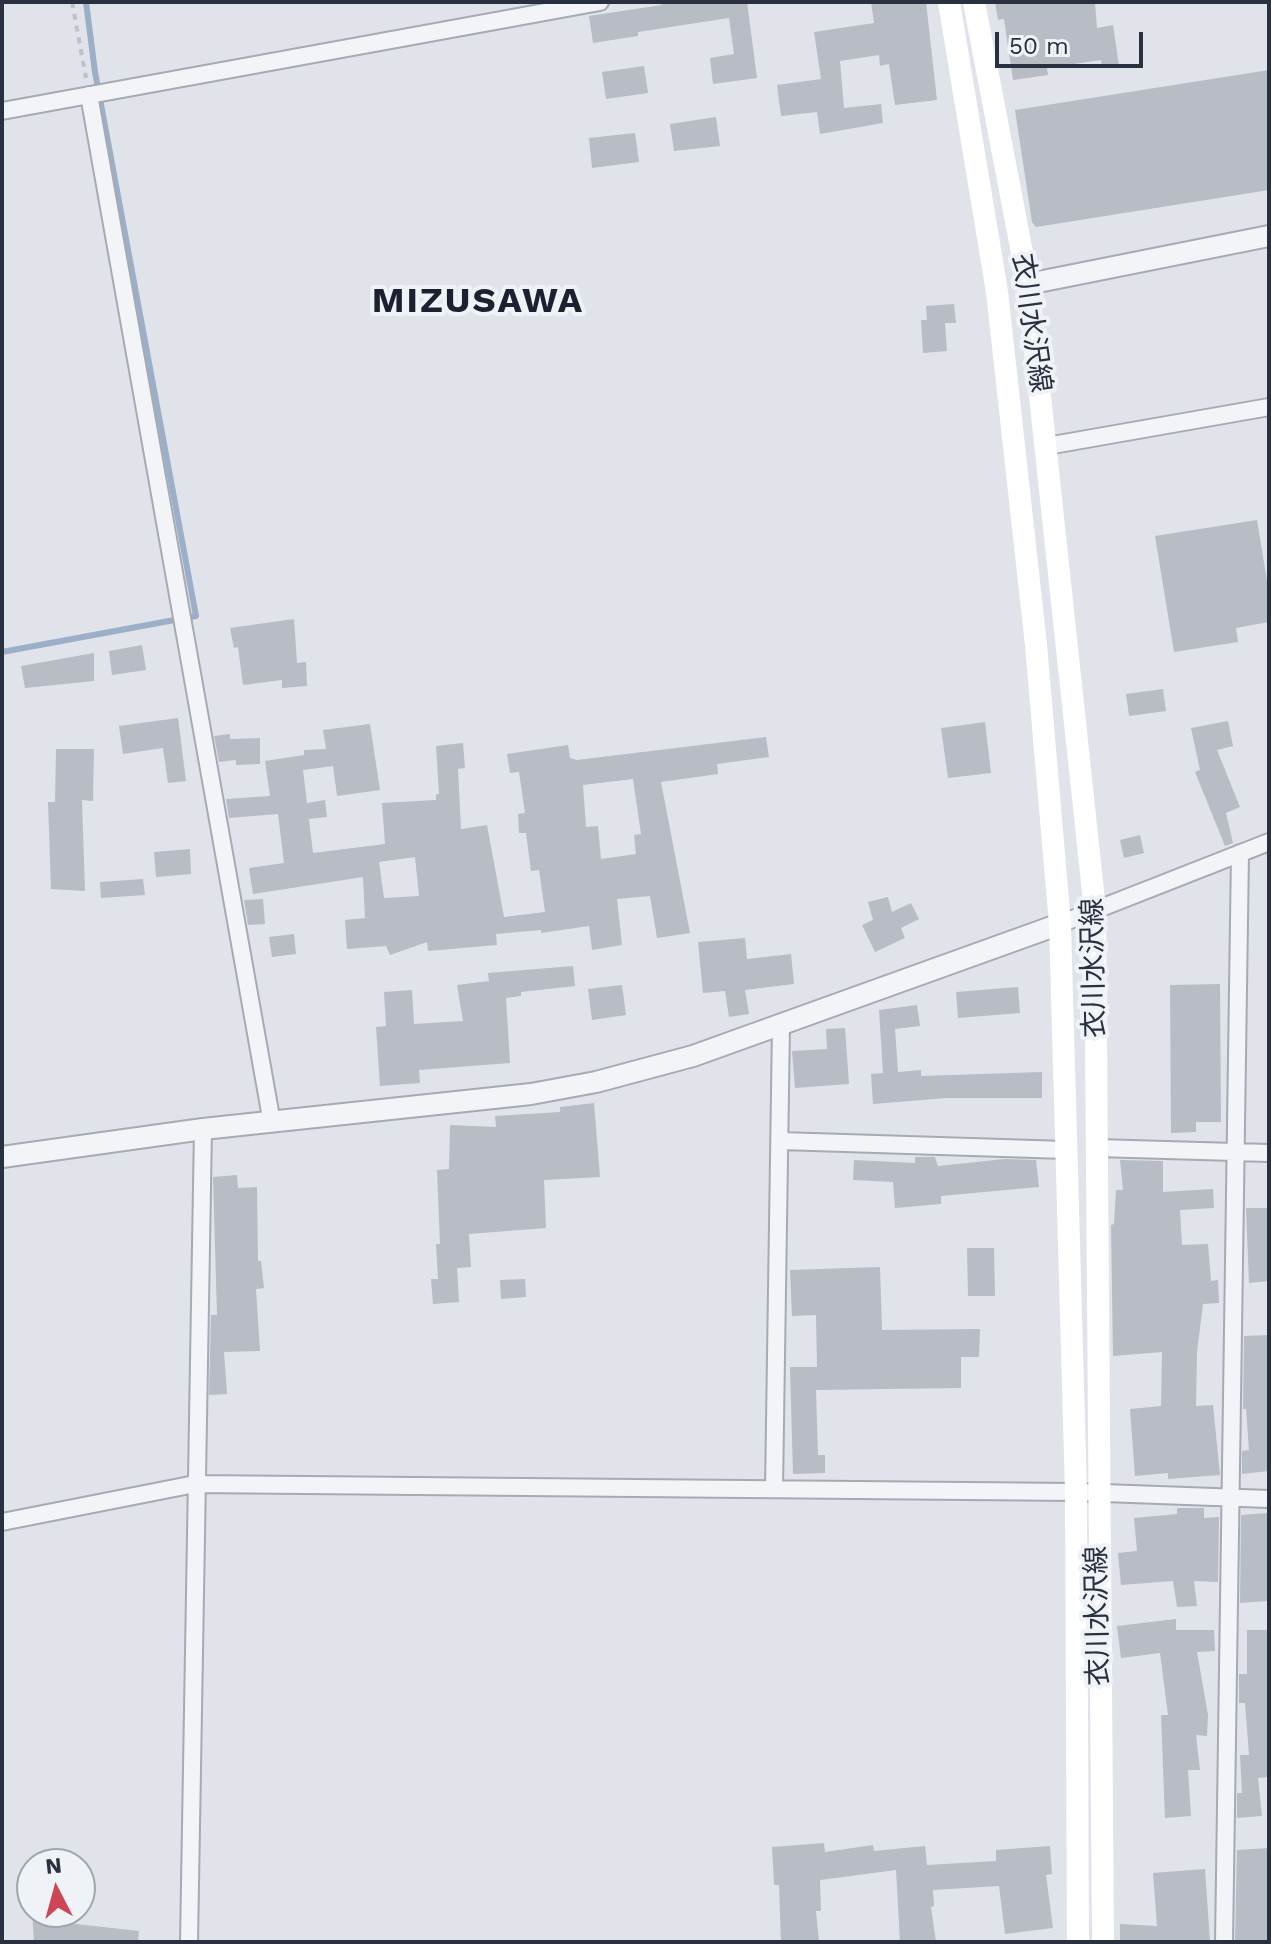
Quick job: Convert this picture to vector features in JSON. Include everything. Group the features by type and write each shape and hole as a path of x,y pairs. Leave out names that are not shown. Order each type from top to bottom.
{"main road":[{"name":"衣川水沢線","path":"949,2 997,292 1036,645 1060,924 1066,1150 1086,1493 1103,1942"},
{"name":"衣川水沢線","path":"974,2 1028,284 1095,910 1097,1148 1086,1493 1078,1942"}],"street":[{"path":"2,111 600,2"},
{"path":"89,95 272,1123"},
{"path":"1028,284 1269,236"},
{"path":"1047,446 1269,407"},
{"path":"2,1157 203,1129 531,1094 596,1082 693,1056 781,1025 1060,924 1269,842"},
{"path":"1224,1942 1240,853"},
{"path":"774,1489 781,1025"},
{"path":"189,1942 203,1129"},
{"path":"781,1141 1066,1150"},
{"path":"1097,1148 1269,1153"},
{"path":"2,1522 195,1484 1086,1493 1269,1499"}],"path":[{"path":"72,2 89,95"}],"building":[{"path":"662,2 747,2 757,78 713,84 710,58 734,54 729,18 638,32 638,36 593,43 589,16 662,5"},
{"path":"871,2 926,2 937,100 895,105 889,64 880,66 879,55 840,61 844,108 881,104 883,123 820,134 817,112 781,116 777,85 821,79 814,32 874,23"},
{"path":"995,2 1095,2 1097,28 1113,25 1119,66 1102,68 1101,60 1047,68 1048,75 1013,80 1004,19 998,20"},
{"path":"644,66 648,93 606,99 602,72"},
{"path":"1269,70 1269,190 1036,227 1032,222 1015,110"},
{"path":"716,117 720,146 674,151 670,124"},
{"path":"635,133 639,162 592,168 589,138"},
{"path":"954,304 956,323 945,323 947,351 923,353 921,320 927,320 926,306"},
{"path":"1257,520 1269,593 1269,622 1236,628 1238,642 1174,652 1155,536"},
{"path":"294,619 297,663 306,662 307,686 282,688 282,680 243,685 238,647 234,648 230,628"},
{"path":"142,645 146,670 112,675 109,651"},
{"path":"94,653 94,681 25,688 21,666"},
{"path":"1163,689 1166,711 1129,716 1126,694"},
{"path":"178,718 186,781 168,783 163,748 123,754 119,726"},
{"path":"1228,721 1233,746 1217,750 1240,807 1226,813 1233,843 1225,846 1195,772 1200,770 1191,728"},
{"path":"985,722 991,773 948,778 941,728"},
{"path":"370,724 380,790 337,796 333,766 303,770 307,803 325,800 327,817 309,819 313,853 385,844 382,803 436,800 436,794 439,794 436,746 463,743 465,768 458,769 461,829 487,825 504,917 545,912 539,870 531,871 526,833 519,833 518,814 525,813 519,772 510,773 507,754 568,745 570,758 577,760 766,737 769,757 717,764 718,774 661,782 690,933 657,938 650,896 617,899 622,945 592,950 589,926 541,933 541,930 496,934 497,945 428,951 427,942 390,955 386,946 347,949 345,920 365,918 363,877 253,894 249,868 284,863 278,814 229,818 226,799 270,796 265,761 304,755 304,750 326,749 323,730","holes":["633,779 641,834 634,835 636,854 601,859 598,826 586,827 583,785","415,857 419,896 384,898 379,862"]},
{"path":"230,734 230,739 260,738 260,764 236,765 236,760 219,762 214,736"},
{"path":"56,749 94,749 93,801 82,800 85,891 51,889 48,802 55,802"},
{"path":"1140,835 1144,853 1124,858 1120,840"},
{"path":"190,849 191,874 156,877 154,852"},
{"path":"143,879 145,895 101,898 100,882"},
{"path":"888,897 892,912 911,903 919,919 901,928 905,938 875,952 862,925 873,920 868,902"},
{"path":"263,899 265,924 248,925 244,900"},
{"path":"294,934 296,954 272,957 269,937"},
{"path":"745,938 747,959 791,954 794,984 745,990 749,1014 729,1017 725,991 703,993 698,942"},
{"path":"573,966 575,986 521,992 521,996 506,998 510,1063 419,1070 420,1083 380,1086 376,1027 386,1026 384,992 412,990 414,1024 463,1021 457,985 489,981 488,973"},
{"path":"1220,984 1221,1122 1196,1122 1196,1132 1171,1133 1170,985"},
{"path":"622,985 626,1015 592,1020 588,989"},
{"path":"1018,987 1020,1013 958,1018 956,992"},
{"path":"917,1005 920,1026 895,1029 898,1072 921,1070 921,1076 1042,1072 1042,1098 946,1098 873,1104 871,1074 883,1073 879,1010"},
{"path":"845,1028 849,1084 795,1088 792,1051 827,1049 826,1029"},
{"path":"594,1103 600,1177 544,1180 546,1228 469,1234 471,1267 457,1268 459,1302 433,1304 431,1279 438,1279 436,1244 440,1244 437,1170 449,1169 450,1125 496,1127 495,1116 560,1112 560,1107"},
{"path":"915,1157 935,1157 938,1166 1005,1159 1036,1160 1039,1187 941,1196 941,1204 895,1208 893,1182 853,1180 854,1160 915,1163"},
{"path":"1120,1160 1163,1161 1163,1192 1213,1189 1214,1208 1180,1210 1182,1245 1208,1244 1211,1281 1218,1280 1219,1303 1203,1304 1197,1352 1196,1406 1213,1405 1220,1475 1168,1479 1168,1473 1135,1476 1130,1409 1161,1406 1162,1352 1113,1356 1111,1225 1114,1224 1116,1190 1123,1190"},
{"path":"237,1175 238,1188 257,1187 258,1261 261,1261 264,1288 256,1289 260,1351 224,1352 227,1394 209,1395 211,1315 217,1315 213,1177"},
{"path":"1246,1208 1269,1208 1269,1281 1249,1283"},
{"path":"967,1248 994,1248 995,1296 968,1296"},
{"path":"880,1267 882,1330 980,1329 979,1357 961,1357 961,1388 816,1390 818,1455 825,1455 825,1473 793,1474 790,1367 817,1367 816,1315 792,1316 790,1270"},
{"path":"525,1279 526,1297 501,1299 500,1280"},
{"path":"1269,1335 1269,1471 1242,1474 1242,1451 1249,1450 1246,1409 1243,1409 1244,1336"},
{"path":"1177,1508 1204,1508 1204,1518 1219,1517 1218,1582 1194,1581 1197,1606 1177,1607 1173,1581 1121,1585 1118,1553 1137,1551 1134,1518 1177,1514"},
{"path":"1269,1513 1269,1601 1240,1603 1241,1515"},
{"path":"1176,1619 1176,1630 1214,1630 1215,1651 1197,1652 1208,1715 1207,1736 1196,1735 1200,1770 1188,1770 1191,1816 1165,1818 1161,1715 1168,1715 1160,1653 1121,1658 1117,1626"},
{"path":"1247,1630 1269,1630 1269,1777 1258,1778 1262,1816 1237,1818 1237,1793 1242,1793 1240,1755 1249,1755 1245,1703 1239,1703 1239,1674 1247,1674"},
{"path":"824,1843 825,1852 873,1845 874,1851 925,1846 927,1865 996,1861 996,1850 1050,1846 1052,1874 1046,1875 1053,1928 1005,1934 999,1886 933,1890 934,1906 931,1907 936,1942 900,1942 896,1870 820,1880 821,1911 816,1911 819,1942 781,1942 779,1885 774,1885 772,1847"},
{"path":"1269,1848 1269,1942 1235,1942 1237,1850"},
{"path":"1205,1869 1210,1942 1120,1942 1120,1924 1157,1926 1153,1873"},
{"path":"96,1926 139,1931 138,1942 34,1942 33,1928"}],"waterway":[{"path":"2,652 196,616 95,72 86,2"}],"district":[{"name":"MIZUSAWA","path":"478,301"}]}
